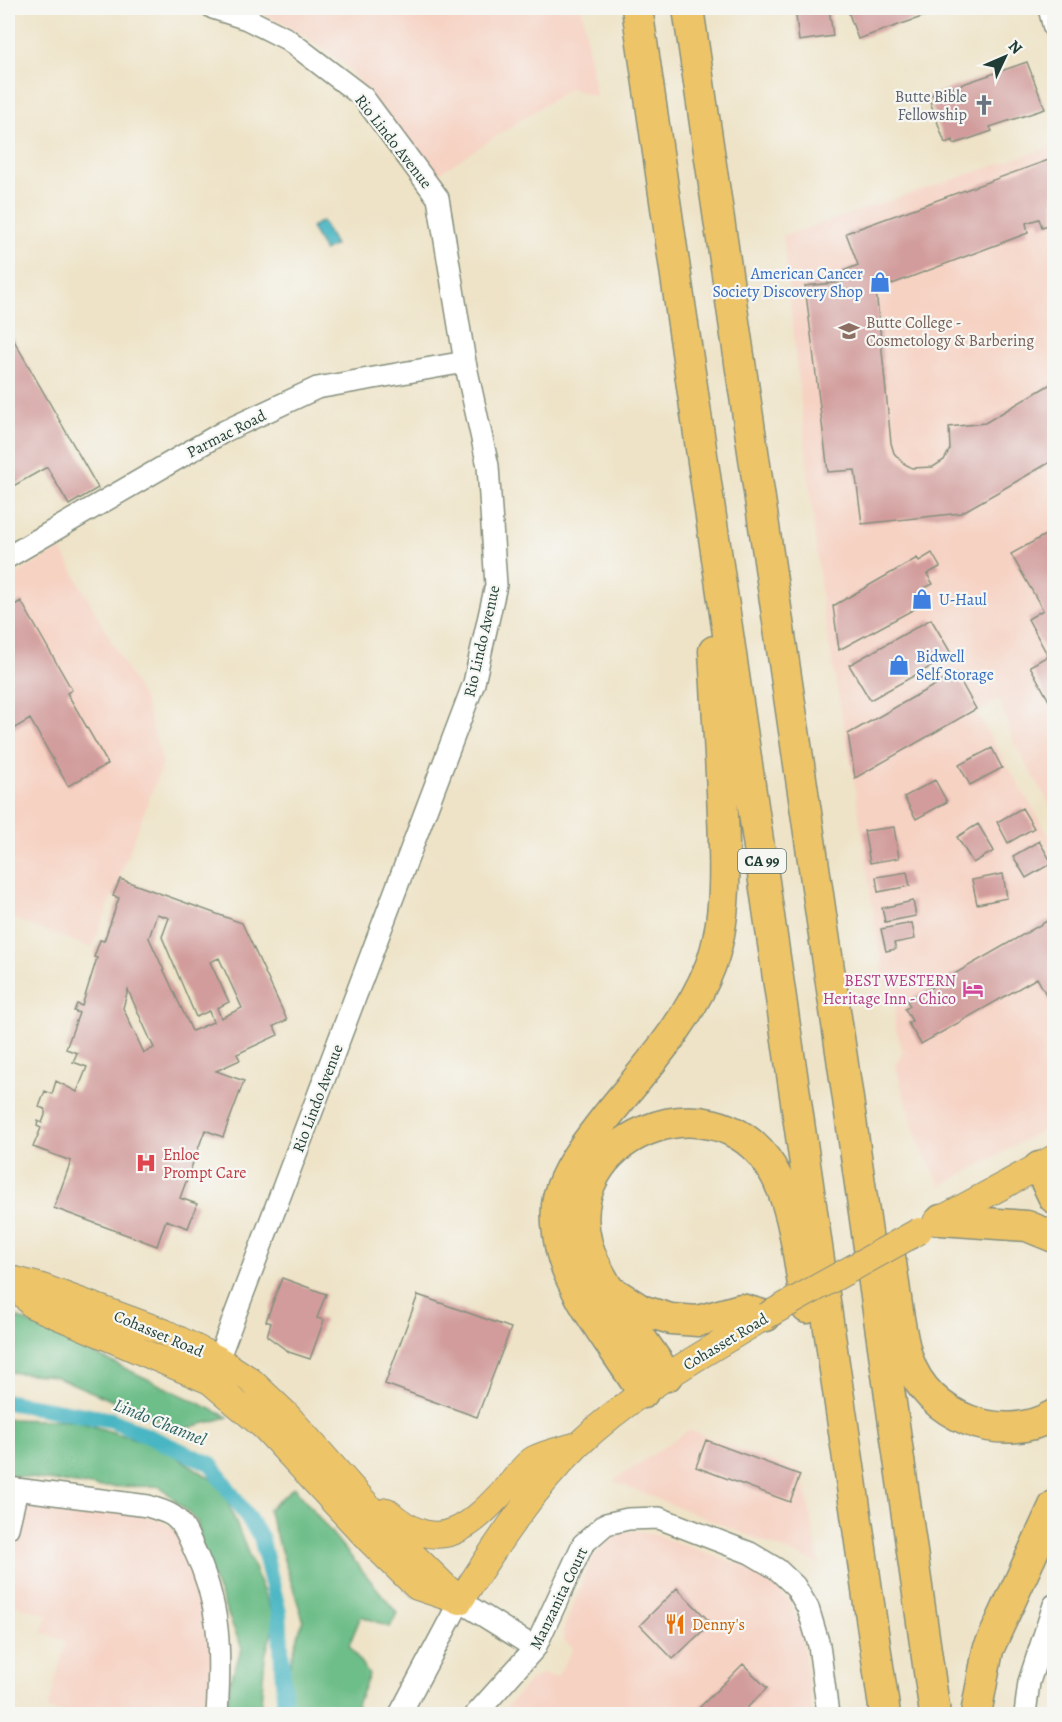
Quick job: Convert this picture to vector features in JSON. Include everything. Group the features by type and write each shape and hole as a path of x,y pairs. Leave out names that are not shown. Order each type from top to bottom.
{"highway":[{"name":"CA 99","path":"637,8 885,1714"},
{"path":"687,8 830,973 935,1714"},
{"path":"655,1384 587,1307 566,1269 558,1234 558,1199 569,1169 669,1038 693,1002 711,966 724,900 724,845 712,614 722,587"},
{"path":"830,973 849,1026 908,1359 921,1383 937,1401 959,1417 979,1425 997,1428 1021,1427 1054,1415"},
{"path":"655,1384 611,1290 598,1271 587,1244 584,1222 588,1192 601,1165 632,1137 647,1128 675,1121 711,1123 726,1128 751,1144 771,1166 786,1200 833,1451 852,1490"},
{"path":"1047,1163 1054,1198"},
{"path":"930,1225 1027,1226 1054,1237"},
{"path":"611,1290 641,1310 671,1319 698,1322 741,1309 766,1316"},
{"path":"976,1714 988,1650 1036,1551 1038,1537 1054,1506"},
{"path":"1036,1551 1042,1545 1054,1522"}],"main road":[{"name":"Cohasset Road","path":"460,1601 509,1525 537,1490 578,1445 655,1384 766,1316 1047,1163"},
{"name":"Cohasset Road","path":"10,1280 39,1286 164,1332 214,1370 370,1541 417,1587 460,1601"},
{"name":"Cohasset Road","path":"214,1370 265,1393 402,1544 460,1601"},
{"path":"343,1478 366,1492 405,1527 422,1534 439,1535 457,1531 472,1523 533,1459 578,1445"}],"street":[{"name":"Rio Lindo Avenue","path":"213,8 247,19 288,39 363,97 438,198 465,362 488,466 496,585 474,683 214,1370"},
{"path":"1049,8 1054,28"},
{"name":"Parmac Road","path":"8,557 225,431 317,388 465,362"},
{"path":"8,1528 12,1489 148,1506 165,1512 184,1527 203,1567 216,1618 220,1642 217,1714"},
{"name":"Manzanita Court","path":"476,1714 535,1648 583,1544 606,1524 628,1519 659,1518 750,1553 777,1569 795,1586 808,1608 819,1645 828,1714"},
{"path":"400,1714 460,1601 535,1648"},
{"path":"1025,1714 1029,1682 1054,1605"}],"shaded area":[{"path":"274,8 582,8 596,97 570,88 435,176 413,145 344,64 307,37 263,14"},
{"path":"1054,146 1054,812 1013,741 999,698 977,714 1054,844 1054,1124 941,1186 919,1145 895,1065 903,1052 895,1026 895,997 883,977 854,781 823,611 783,236"},
{"path":"61,549 145,703 163,763 92,948 8,917 8,579"},
{"path":"689,1430 803,1473 819,1564 613,1481"},
{"path":"24,1496 154,1518 184,1535 214,1647 209,1714 67,1714 48,1709 66,1641 42,1633 48,1615 8,1603 8,1550"},
{"path":"647,1532 751,1569 774,1584 790,1603 801,1629 813,1714 500,1714 531,1680 542,1674 557,1677 573,1648 564,1641 563,1631 591,1559 609,1540 621,1533"}],"green space":[{"path":"8,1313 228,1417 180,1430 55,1376 8,1372"},
{"path":"8,1419 76,1421 162,1447 221,1485 275,1621 265,1656 260,1714 227,1714 229,1685 242,1648 204,1557 197,1521 160,1486 99,1487 8,1475"},
{"path":"294,1487 397,1613 390,1627 361,1616 349,1645 369,1675 353,1714 290,1714 288,1671 303,1619 268,1510"}],"water":[{"path":"322,221 335,245 324,251 311,227"}],"building":[{"path":"795,8 829,8 833,36 799,41"},
{"path":"847,8 948,8 858,39"},
{"path":"1027,62 1045,109 990,127 992,131 954,144 953,140 945,143 928,96"},
{"path":"1054,158 1054,223 1042,227 1039,219 1026,223 1028,233 876,290 891,443 894,453 903,463 912,468 933,467 944,460 950,449 949,427 985,423 1054,382 1054,460 961,513 862,524 855,470 828,472 805,286 843,282 841,272 858,265 846,233"},
{"path":"8,330 98,488 69,505 47,467 8,489"},
{"path":"1054,530 1054,710 1030,666 1048,656 1028,619 1043,610 1011,554"},
{"path":"932,553 940,567 927,574 933,584 924,588 931,600 839,650 833,606 917,558 919,561"},
{"path":"21,601 72,690 67,693 108,764 68,786 30,719 8,732 8,609"},
{"path":"931,619 952,655 870,700 849,665"},
{"path":"956,673 976,709 855,778 848,734"},
{"path":"992,748 1002,768 970,785 959,765"},
{"path":"935,780 947,802 916,819 904,797"},
{"path":"1022,808 1034,828 1008,843 997,822"},
{"path":"978,824 994,851 973,863 957,837"},
{"path":"894,827 899,858 870,863 864,831"},
{"path":"1039,841 1052,863 1026,878 1013,856"},
{"path":"907,872 910,886 878,892 876,877"},
{"path":"1003,874 1007,898 977,904 972,880"},
{"path":"120,879 242,923 287,1020 274,1026 278,1035 237,1054 240,1060 216,1071 244,1081 223,1137 205,1130 180,1198 197,1204 188,1228 166,1220 157,1246 54,1208 71,1161 33,1147 41,1128 37,1126 38,1121 42,1123 45,1115 45,1109 39,1107 45,1091 52,1094 56,1081 77,1092 87,1067 73,1062 77,1053 66,1049 79,1013 74,1011 77,1004 82,1006 97,958 94,957 100,940 104,941 119,898 113,896","holes":["157,914 169,918 162,937 196,1017 209,1011 213,1022 192,1031 149,938","219,958 242,1008 221,1018 217,1008 229,1002 210,962","128,990 154,1048 144,1053 123,1008"]},
{"path":"913,901 916,916 885,922 882,908"},
{"name":"BEST WESTERN Heritage Inn - Chico","path":"1054,917 1054,1009 1037,978 921,1044 908,1023 912,1021 905,1009 910,1006 907,1001"},
{"path":"912,923 915,939 894,943 896,949 886,951 881,929"},
{"path":"282,1278 326,1294 317,1318 324,1320 310,1359 289,1352 267,1336 271,1323 266,1321"},
{"path":"418,1295 511,1328 477,1417 385,1384"},
{"path":"706,1440 800,1475 790,1502 696,1467"},
{"name":"Denny's","path":"677,1588 711,1623 673,1659 640,1625"},
{"path":"743,1664 767,1688 741,1714 693,1714"}],"waterway":[{"name":"Lindo Channel","path":"8,1402 112,1420 211,1464 261,1537 279,1613 285,1714"}],"place":[{"name":"Butte Bible Fellowship","path":"984,105"},
{"name":"American Cancer Society Discovery Shop","path":"880,282"},
{"name":"Butte College - Cosmetology & Barbering","path":"849,331"},
{"name":"U-Haul","path":"922,599"},
{"name":"Bidwell Self Storage","path":"899,665"},
{"name":"BEST WESTERN Heritage Inn - Chico","path":"973,989"},
{"name":"Enloe Prompt Care","path":"146,1163"},
{"name":"Denny's","path":"675,1624"}]}
